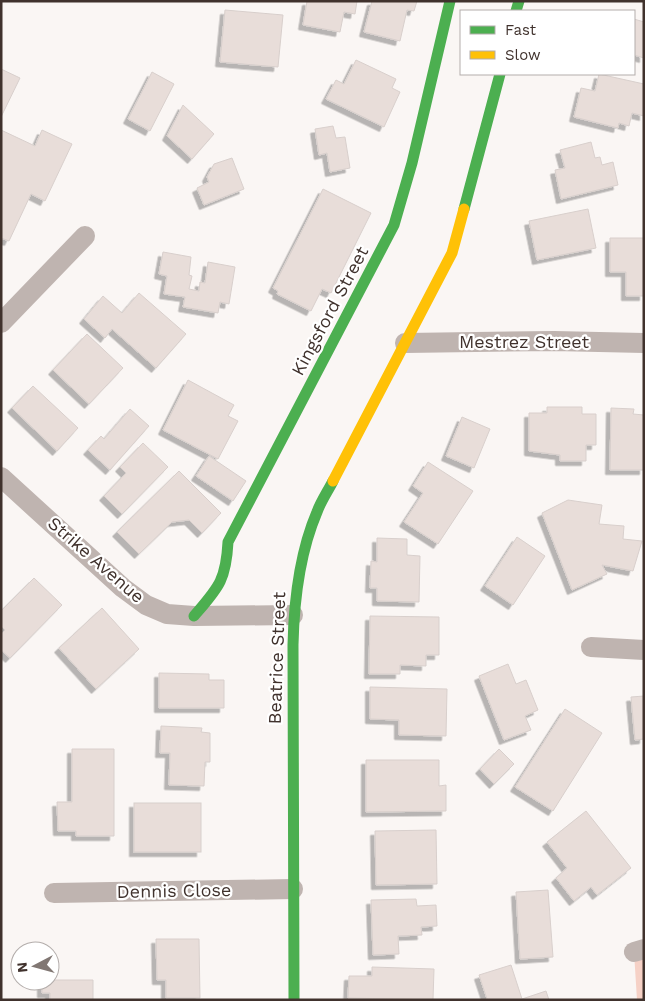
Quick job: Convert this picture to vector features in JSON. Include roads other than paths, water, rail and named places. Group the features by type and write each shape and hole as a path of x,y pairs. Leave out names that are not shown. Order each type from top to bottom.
{"street":[{"name":"Kingsford Street","path":"194,616 218,588 227,565 228,542 394,225 412,163 450,1"},
{"path":"405,343 452,253 500,75"},
{"path":"1,323 85,236"},
{"name":"Mestrez Street","path":"405,343 644,342"},
{"name":"Beatrice Street","path":"294,1000 293,615 300,561 317,510 405,343"},
{"name":"Strike Avenue","path":"1,476 123,588 146,605 167,614 194,616 293,615"},
{"path":"590,647 644,650"},
{"name":"Dennis Close","path":"54,893 293,889"}]}
